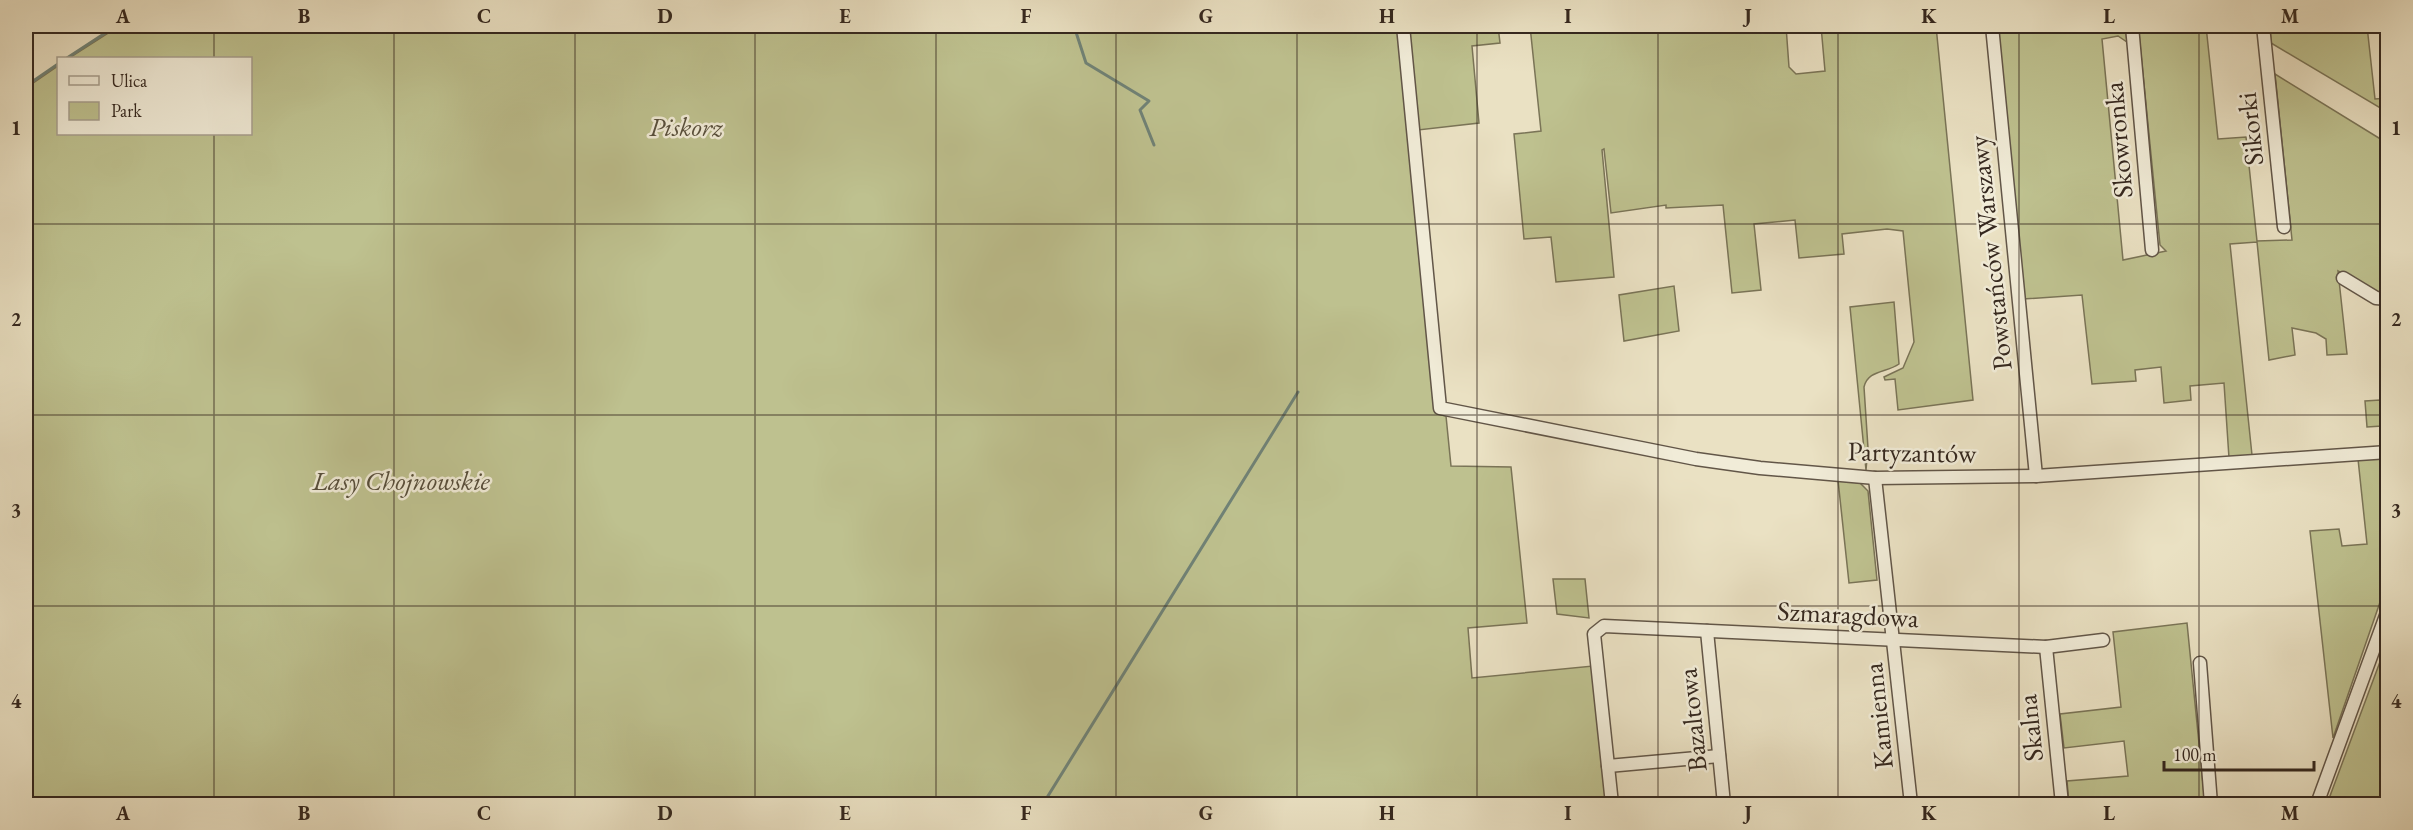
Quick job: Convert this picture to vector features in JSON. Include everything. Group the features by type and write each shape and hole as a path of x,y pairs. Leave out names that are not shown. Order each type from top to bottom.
{"street":[{"name":"Partyzantów","path":"1403,26 1440,408 1696,459 1760,468 1875,478 2036,476 2388,452"},
{"name":"Powstańców Warszawy","path":"1992,26 2036,476"},
{"name":"Skowronka","path":"2132,26 2152,250"},
{"name":"Sikorki","path":"2263,26 2284,227"},
{"path":"2343,278 2376,298 2388,299"},
{"name":"Kamienna","path":"1875,478 1911,804"},
{"path":"2317,804 2388,610"},
{"name":"Szmaragdowa","path":"1608,766 1594,634 1597,628 1604,626 2046,647 2103,640"},
{"name":"Bazaltowa","path":"1707,631 1724,804"},
{"name":"Skalna","path":"2046,647 2062,804"},
{"path":"2200,663 2211,804"},
{"path":"1612,804 1608,766 1719,756"}],"green space":[{"name":"Lasy Chojnowskie","path":"119,26 1399,26 1438,414 1446,416 1451,466 1511,467 1527,623 1468,628 1472,678 1593,666 1606,804 26,804 26,88 57,67 57,135 252,135 252,57 71,57"},
{"path":"1407,26 1498,26 1500,43 1472,46 1479,123 1418,130"},
{"path":"1530,26 1786,26 1789,67 1796,74 1825,71 1821,26 1936,26 1973,400 1898,410 1895,379 1885,380 1884,377 1903,368 1914,342 1903,231 1887,229 1842,234 1844,254 1799,258 1795,220 1754,224 1761,290 1732,293 1723,205 1666,208 1666,205 1611,213 1604,149 1602,150 1614,277 1556,282 1551,237 1524,239 1514,134 1541,131"},
{"path":"1995,26 2094,26 2101,32 2126,32 2127,42 2118,36 2102,39 2123,260 2166,251 2160,245 2139,34 2145,26 2206,26 2218,139 2246,137 2257,241 2292,240 2275,74 2387,143 2387,295 2378,294 2338,271 2347,354 2327,355 2326,339 2316,333 2292,328 2295,355 2269,360 2257,242 2230,244 2252,455 2229,458 2224,383 2190,386 2191,400 2164,403 2161,367 2135,370 2136,381 2092,384 2082,295 2023,299"},
{"path":"2270,26 2367,26 2375,99 2387,98 2387,112 2271,43"},
{"path":"1674,286 1679,331 1624,341 1619,295"},
{"path":"1894,302 1899,364 1873,375 1864,387 1868,448 1866,470 1850,307"},
{"path":"2380,400 2382,426 2367,427 2365,401"},
{"path":"2387,457 2387,582 2333,738 2310,531 2339,529 2342,546 2367,544 2358,459"},
{"path":"1838,480 1860,483 1868,491 1877,580 1849,583"},
{"path":"1553,579 1585,579 1589,618 1557,614"},
{"path":"2187,623 2205,804 2069,804 2067,781 2128,776 2124,741 2064,748 2060,714 2121,707 2113,632"},
{"path":"2387,643 2387,804 2327,804"}],"waterway":[{"path":"69,57 116,26"},
{"path":"1074,26 1086,63 1149,101 1140,110 1154,145"},
{"path":"26,86 57,65"},
{"path":"1043,804 1298,392"}],"park label":[{"name":"Piskorz","path":"686,126"}]}
